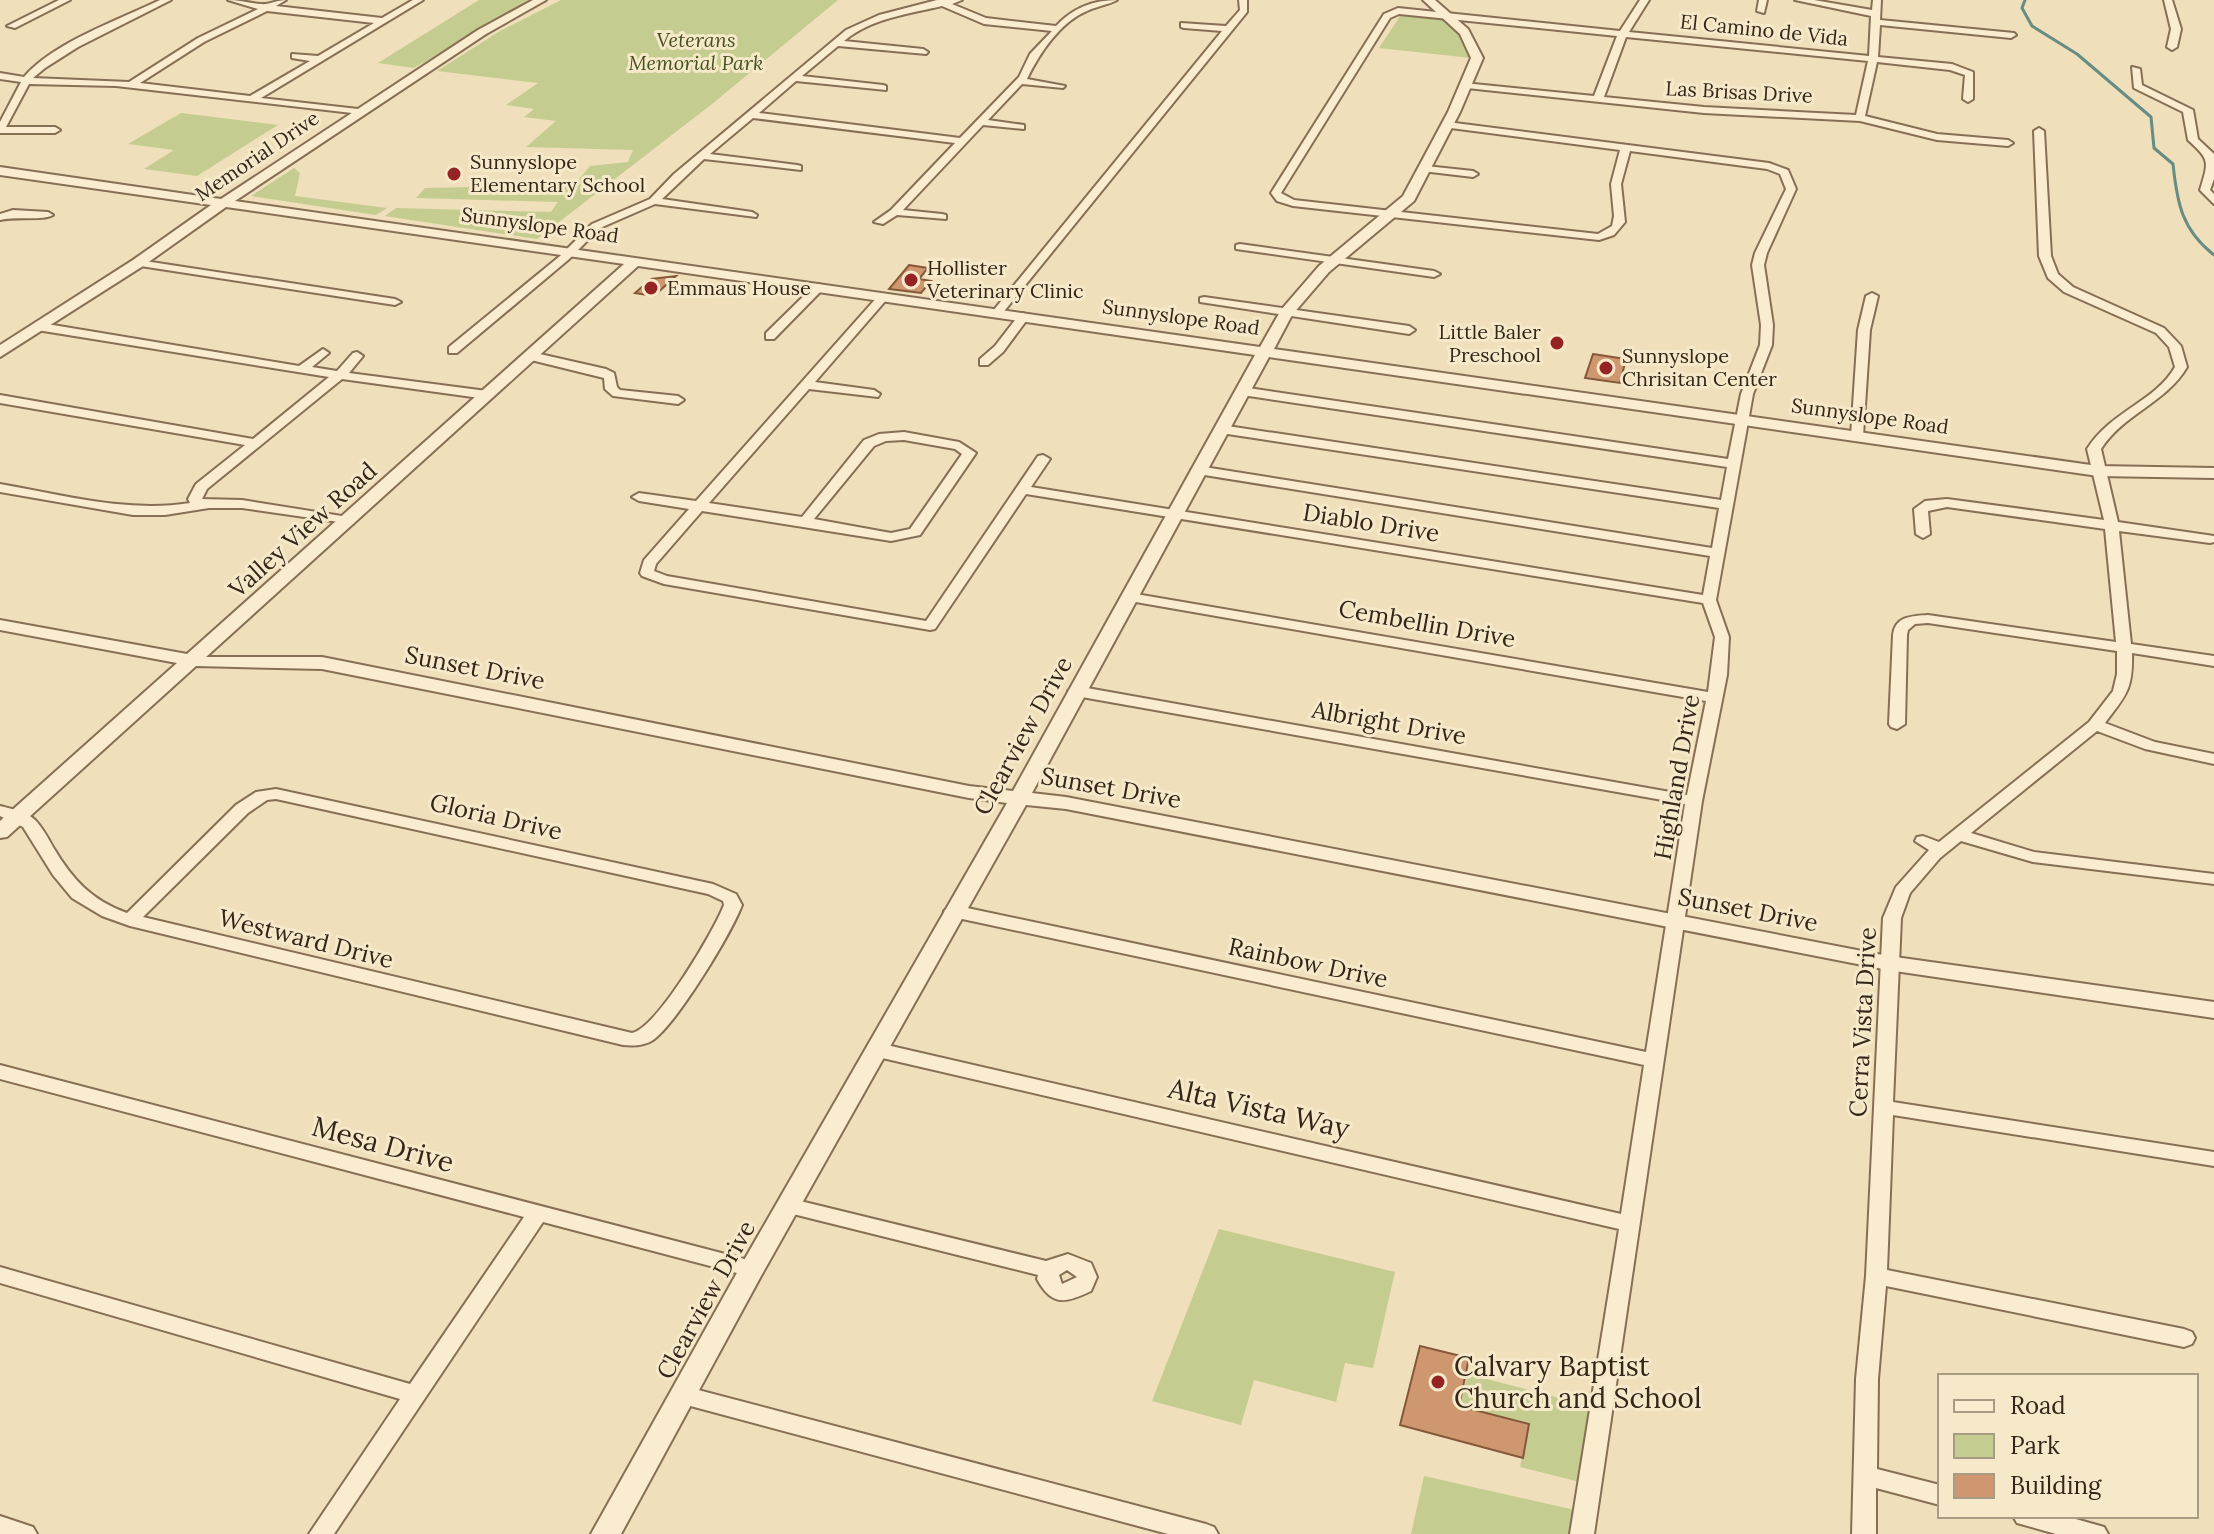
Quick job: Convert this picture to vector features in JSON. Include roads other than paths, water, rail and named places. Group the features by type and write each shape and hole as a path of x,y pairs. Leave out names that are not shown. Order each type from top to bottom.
{"street":[{"path":"12,26 66,0"},
{"path":"0,129 12,113 26,81 51,61 167,0"},
{"path":"232,0 266,8 384,21"},
{"path":"132,84 201,40 282,0"},
{"path":"252,99 419,0"},
{"name":"Memorial Drive","path":"0,352 138,263 222,201 358,112 491,26 541,0"},
{"path":"453,350 606,220 654,201 836,43 870,21 939,2 958,0"},
{"path":"879,222 895,212 1020,81 1029,61 1058,29 1078,11 1113,0"},
{"path":"997,313 1244,10 1243,0"},
{"name":"Clearview Drive","path":"606,1534 953,911 1019,799 1263,351 1306,286 1409,198 1426,169 1476,65 1476,52 1464,30 1428,0"},
{"path":"1598,99 1621,34 1645,0"},
{"path":"1761,11 1763,0"},
{"path":"1799,0 1877,18 2011,35"},
{"path":"1860,118 1873,60 1877,0"},
{"path":"2168,0 2176,29 2172,47"},
{"path":"939,2 984,21 1058,29"},
{"name":"El Camino de Vida","path":"1391,215 1293,203 1278,196 1278,188 1386,17 1404,11 1965,70 1970,75 1968,99"},
{"path":"1184,25 1227,29"},
{"path":"836,43 923,52"},
{"path":"1752,61 1755,48"},
{"path":"295,56 319,59"},
{"path":"2135,69 2137,86 2188,110 2193,140 2208,151 2213,166 2205,190 2214,201"},
{"path":"0,76 26,81 132,84 358,112"},
{"path":"794,78 883,88"},
{"path":"1020,81 1060,86"},
{"name":"Las Brisas Drive","path":"1467,85 1598,99 1860,118 1937,137 2008,143"},
{"path":"750,115 961,141"},
{"path":"980,122 1020,127"},
{"path":"1447,125 1750,164 1784,172 1791,189 1761,253 1759,276 1767,338 1747,394 1709,600"},
{"path":"0,129 55,130"},
{"path":"2039,131 2045,256 2051,277 2072,291 2157,330 2174,345 2181,359 2177,377 2169,385 2120,417 2097,441 2093,456 2098,471"},
{"path":"1391,215 1556,235 1599,237 1614,231 1621,217 1616,184 1626,147"},
{"path":"703,156 797,168"},
{"path":"1426,169 1473,174"},
{"name":"Sunnyslope Road","path":"0,171 2098,471 2214,473"},
{"path":"654,201 752,215"},
{"path":"895,212 942,217"},
{"path":"0,217 13,213 48,215"},
{"path":"1240,247 1434,274"},
{"name":"Valley View Road","path":"0,832 9,814 193,661 636,261"},
{"path":"138,263 395,302"},
{"path":"770,336 819,287"},
{"path":"1857,436 1864,330 1872,296"},
{"path":"883,297 697,505 649,563 646,570 650,576 930,626 1025,490 1043,459"},
{"path":"1204,300 1409,330"},
{"path":"984,362 999,349 1023,317"},
{"path":"41,327 301,370 342,373 487,395"},
{"path":"301,370 323,353"},
{"path":"198,506 195,499 201,487 342,373 357,356"},
{"path":"531,356 602,372 610,376 611,389 617,393 678,400"},
{"path":"806,385 874,394"},
{"path":"1242,391 1736,464"},
{"path":"0,399 255,443"},
{"path":"1221,429 1726,505"},
{"path":"639,497 891,537 909,535 922,524 969,453 959,446 922,438 893,436 874,440 862,449 805,522"},
{"path":"1198,470 1719,553"},
{"name":"Cerra Vista Drive","path":"1864,1534 1867,1379 1876,1276 1892,918 1902,891 1915,873 2095,725 2121,692 2125,674 2124,647 2112,525 2098,471"},
{"path":"0,488 133,511 242,504 348,521"},
{"name":"Diablo Drive","path":"1025,490 1709,600"},
{"path":"1923,534 1920,512 1926,505 1938,503 2210,539"},
{"name":"Cembellin Drive","path":"1130,597 1715,698"},
{"name":"Highland Drive","path":"1582,1534 1694,801 1715,698 1722,637 1709,600"},
{"path":"1897,724 1900,635 1901,628 1911,620 1928,619 2214,661"},
{"name":"Sunset Drive","path":"0,625 193,661 253,665 322,663 813,763 1019,799 1066,803 1888,963 2214,1010"},
{"name":"Albright Drive","path":"1076,691 1694,801"},
{"path":"2095,725 2151,746 2214,759"},
{"name":"Gloria Drive","path":"130,920 242,809 270,794 698,886 730,898 733,910 721,931 659,1023 644,1037"},
{"name":"Westward Drive","path":"9,814 29,823 75,894 94,907 130,920 611,1037 634,1040 644,1037"},
{"path":"1959,835 2033,857 2214,879"},
{"path":"1923,841 1942,849"},
{"name":"Rainbow Drive","path":"953,911 1653,1060"},
{"name":"Alta Vista Way","path":"878,1050 1628,1223"},
{"name":"Mesa Drive","path":"0,1072 752,1269"},
{"path":"1884,1107 2214,1159"},
{"path":"788,1206 1049,1270"},
{"path":"321,1534 537,1214"},
{"path":"0,1275 415,1394"},
{"path":"1876,1276 2184,1338"},
{"path":"683,1395 1206,1534"},
{"path":"1867,1476 1938,1494"},
{"path":"2033,1518 2096,1534"},
{"path":"0,1526 25,1534"}],"waterway":[{"path":"2025,0 2022,8 2032,26 2077,54 2151,117 2154,148 2173,164 2177,191 2188,226 2214,255"}],"place":[{"name":"Sunnyslope Elementary School","path":"454,174"},
{"name":"Hollister Veterinary Clinic","path":"911,280"},
{"name":"Emmaus House","path":"651,288"},
{"name":"Little Baler Preschool","path":"1557,343"},
{"name":"Sunnyslope Chrisitan Center","path":"1606,368"},
{"name":"Calvary Baptist Church and School","path":"1438,1382"}],"park label":[{"name":"Veterans Memorial Park","path":"696,52"}]}
